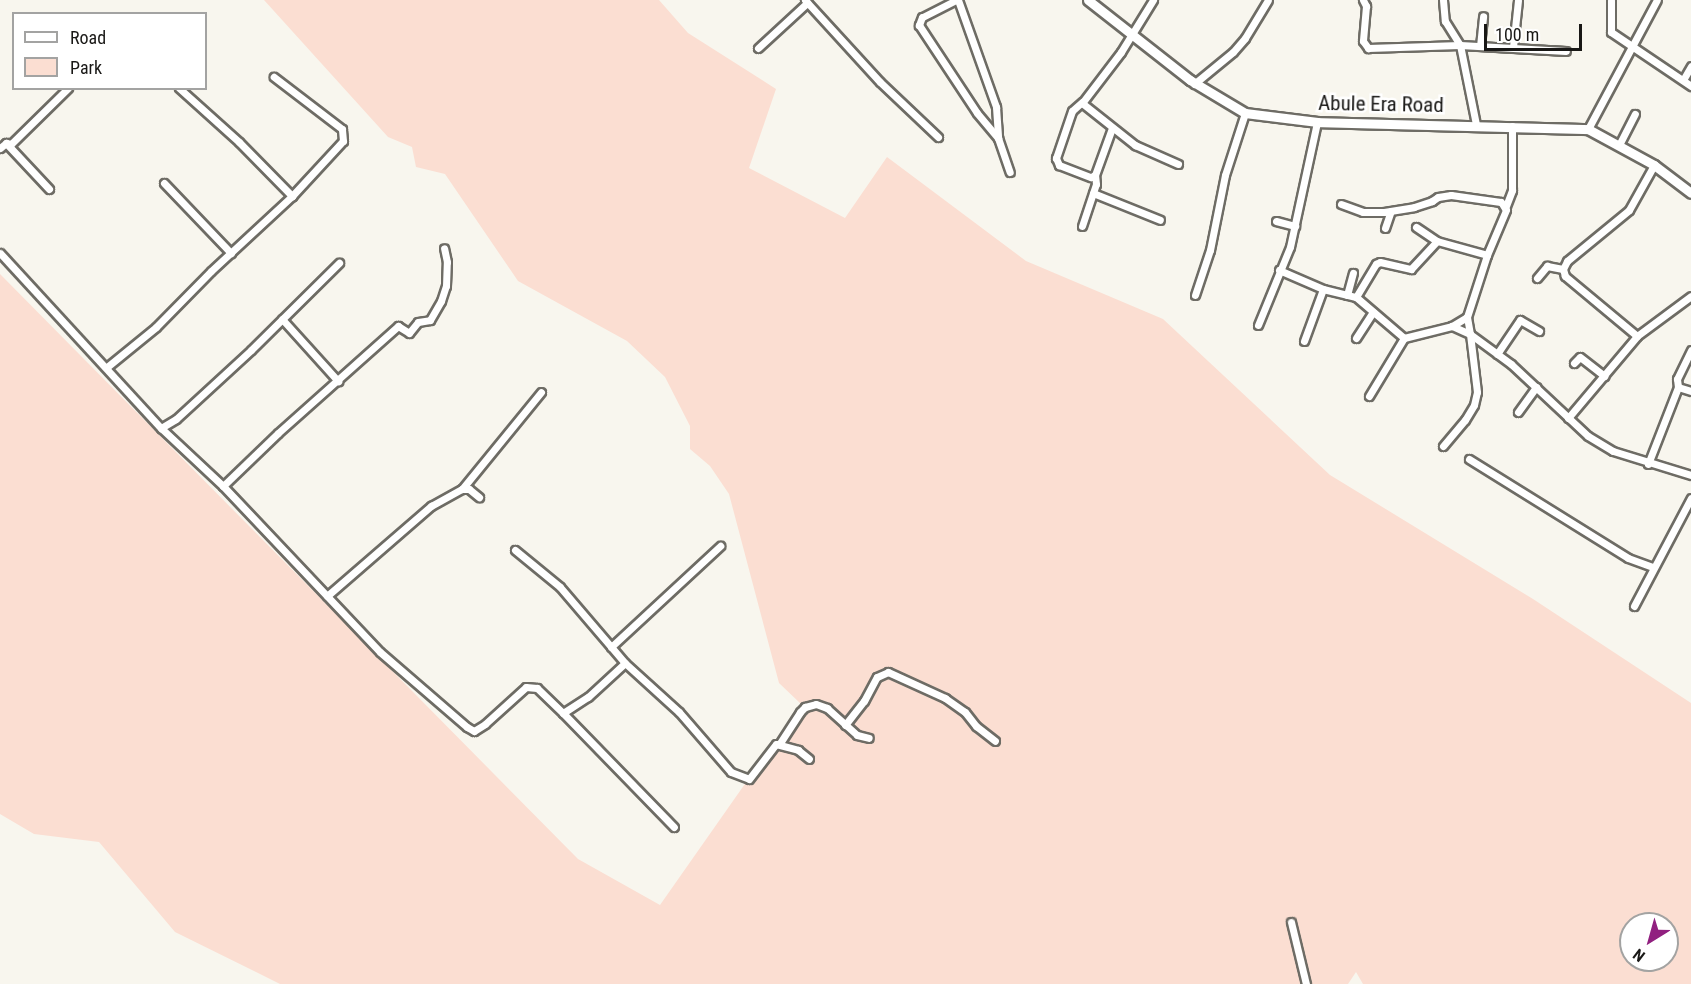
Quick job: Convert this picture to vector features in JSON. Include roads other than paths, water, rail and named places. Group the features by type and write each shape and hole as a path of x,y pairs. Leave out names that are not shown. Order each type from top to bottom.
{"street":[{"path":"998,138 977,113 919,25 922,17 957,0 996,108 998,138 1010,172"},
{"name":"Abule Era Road","path":"1088,0 1194,84 1245,113 1317,122 1476,124 1588,129 1654,165 1691,193"},
{"path":"1095,175 1091,177 1064,168 1056,162 1071,111 1082,102 1120,52 1153,0"},
{"path":"1194,84 1233,52 1245,38 1268,0"},
{"path":"1363,0 1366,6 1363,41 1368,48 1460,45 1566,51"},
{"path":"1443,0 1445,21 1460,45 1476,124"},
{"path":"1513,47 1518,0"},
{"path":"1611,0 1611,32 1691,86"},
{"path":"1588,129 1657,0"},
{"path":"759,48 806,1 880,82 938,137"},
{"path":"1480,46 1483,16"},
{"path":"1683,80 1691,66"},
{"path":"106,367 156,327 292,196 343,141 344,134 274,77"},
{"path":"3,145 11,144 66,90"},
{"path":"181,90 239,142 292,196"},
{"path":"1082,102 1135,145 1178,164"},
{"path":"1196,295 1210,250 1225,175 1245,113"},
{"path":"1619,145 1635,114"},
{"path":"1258,325 1290,247 1317,122"},
{"path":"1443,446 1465,420 1474,405 1476,379 1467,318 1487,255 1512,190 1512,126"},
{"path":"1082,226 1093,193 1095,175 1112,128"},
{"path":"3,145 49,189"},
{"path":"1637,336 1564,276 1563,269 1567,261 1629,210 1654,165"},
{"path":"164,183 231,253"},
{"path":"1093,193 1160,220"},
{"path":"1341,204 1363,212 1391,211 1414,207 1438,197 1451,195 1501,202 1506,206"},
{"path":"1385,228 1391,211"},
{"path":"1276,221 1295,226"},
{"path":"1416,227 1437,241 1487,255"},
{"path":"1356,297 1376,264 1380,262 1411,270 1437,241"},
{"path":"223,486 278,433 398,326 409,333 418,322 430,320 441,301 446,286 447,262 444,248"},
{"path":"0,253 161,428 223,486 380,652 474,731 526,687 537,688 674,827"},
{"path":"161,428 176,419 205,393 339,263"},
{"path":"1537,278 1547,266 1563,269"},
{"path":"1279,270 1323,289 1356,297 1404,338"},
{"path":"1347,295 1353,273"},
{"path":"1304,341 1323,289"},
{"path":"1568,418 1637,336 1691,296"},
{"path":"1356,338 1373,312"},
{"path":"1369,396 1404,338 1452,326 1467,318"},
{"path":"282,319 338,381"},
{"path":"1497,354 1520,320 1539,331"},
{"path":"1452,326 1470,334 1497,354 1588,436 1613,451 1691,476"},
{"path":"1648,464 1678,387 1677,379 1691,350"},
{"path":"1574,363 1580,357 1604,376"},
{"path":"1518,411 1536,387"},
{"path":"1678,387 1691,391"},
{"path":"327,596 420,513 462,489 541,392"},
{"path":"1469,459 1628,558 1653,567"},
{"path":"462,489 469,489 479,497"},
{"path":"1634,606 1691,498"},
{"path":"611,647 720,546"},
{"path":"515,550 560,587 625,663 679,712 731,772 748,779 776,744 780,743 800,712 811,705 827,708 861,738 869,738"},
{"path":"563,713 588,697 625,663"},
{"path":"845,726 864,701 877,677 888,672 945,698 965,712 976,726 995,741"},
{"path":"780,743 798,750 809,759"},
{"path":"1291,922 1306,984"}]}
